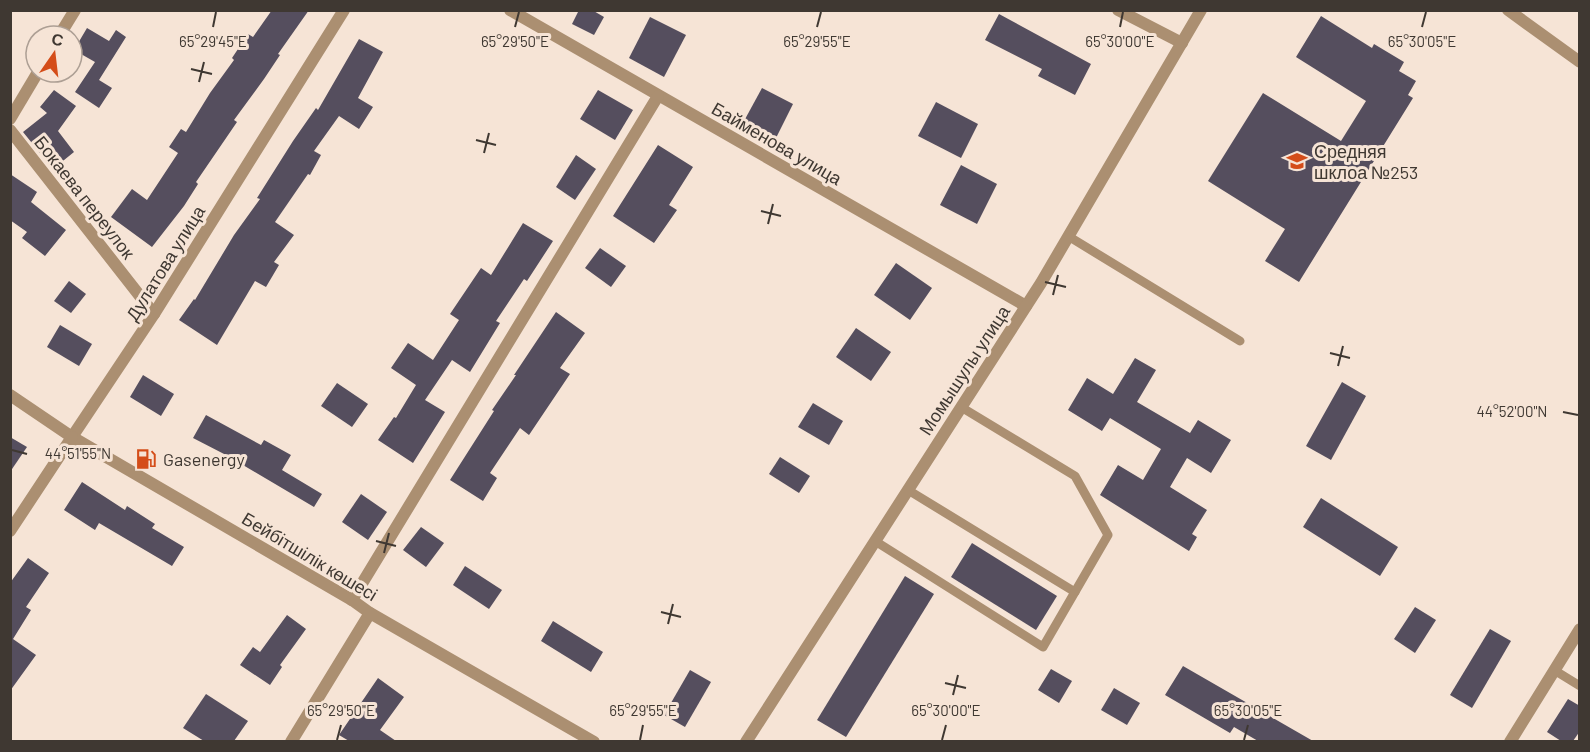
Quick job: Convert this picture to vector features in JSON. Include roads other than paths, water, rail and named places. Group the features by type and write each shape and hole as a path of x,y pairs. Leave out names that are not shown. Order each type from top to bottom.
{"street":[{"path":"66,24 75,10"},
{"name":"Дулатова улица","path":"10,531 154,314 344,10"},
{"name":"Байменова улица","path":"510,10 1026,306"},
{"path":"1118,10 1182,43"},
{"name":"Момышулы улица","path":"746,741 1026,306 1201,10"},
{"path":"1509,10 1580,63"},
{"path":"10,119 31,84"},
{"path":"352,600 658,96"},
{"name":"Бокаева переулок","path":"10,130 154,314"},
{"name":"Бейбітшілік көшесі","path":"10,395 72,437 352,600 370,613 594,741"},
{"path":"291,741 370,613"},
{"path":"1510,741 1580,629"}],"lane":[{"path":"1068,236 1240,341"},
{"path":"875,541 1044,647 1108,535 1076,476 961,407"},
{"path":"908,490 1075,592"},
{"path":"1554,670 1580,686"}],"place":[{"name":"Средняя шклоа №253","path":"1297,161"},
{"name":"Gasenergy","path":"146,459"}]}
